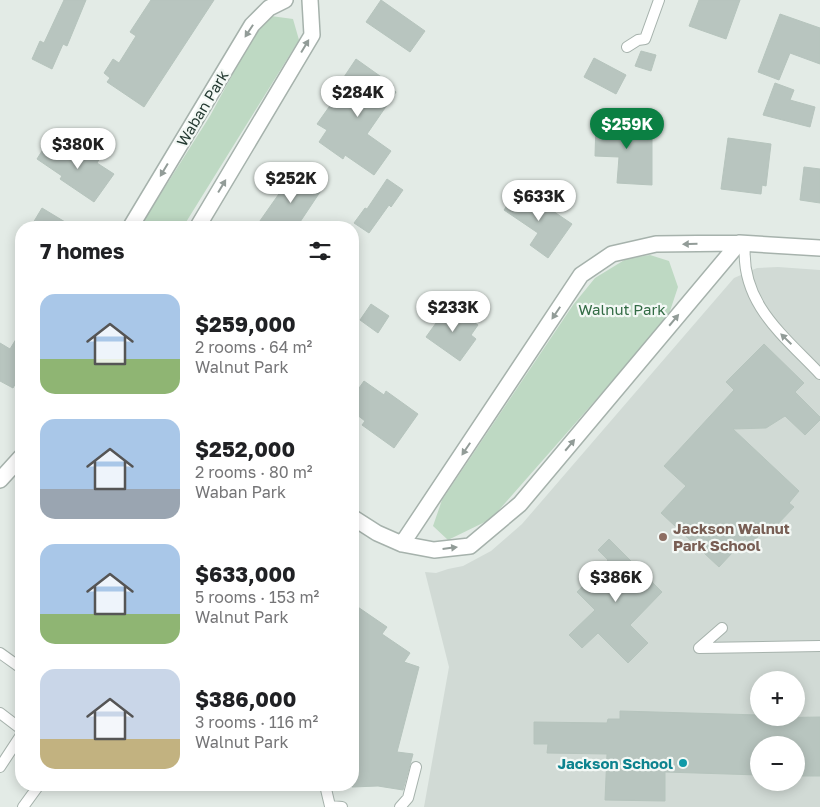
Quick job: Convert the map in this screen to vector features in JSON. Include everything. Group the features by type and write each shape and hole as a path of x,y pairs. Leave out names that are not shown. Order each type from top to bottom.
{"street":[{"name":"Waban Park","path":"134,221 252,25 269,8 285,0"},
{"path":"201,221 312,35 310,0"},
{"path":"359,521 377,533 402,544 434,550 470,546 520,504 742,243"},
{"path":"402,544 581,276 612,254 656,244 742,243 820,248"},
{"path":"0,480 15,464"}],"lane":[{"path":"628,47 638,40 645,39 659,0"},
{"path":"742,243 744,264 754,296 771,325 820,374"},
{"path":"722,628 698,648 820,646"},
{"path":"0,653 15,664"},
{"path":"0,713 15,724"},
{"path":"0,767 15,743"},
{"path":"400,807 408,798 416,767"},
{"path":"23,807 35,791"},
{"path":"326,791 330,806 342,807"}],"shaded area":[{"name":"Jackson Walnut Park School","path":"778,267 820,270 820,807 424,807 449,667 425,572 436,573 463,566 491,551 522,524 734,278 757,268"}],"green space":[{"path":"271,16 293,19 299,40 187,221 143,221 210,116 257,29"},
{"name":"Walnut Park","path":"650,255 669,261 678,287 669,314 652,336 491,519 448,540 433,526 442,500 573,305 595,278 626,259"}],"building":[{"path":"64,0 86,0 67,46 63,44 52,69 32,59 40,41 44,43"},
{"path":"151,0 214,0 144,107 107,82 110,78 104,73 113,59 119,63 136,36 130,32"},
{"path":"381,0 425,31 410,52 366,22"},
{"path":"699,0 740,0 726,39 689,26"},
{"path":"780,14 820,28 820,64 790,53 779,80 758,72"},
{"path":"641,51 656,55 651,71 635,66"},
{"path":"594,58 626,75 616,94 584,77"},
{"path":"356,59 394,86 391,89 396,92 367,134 391,151 374,175 345,155 343,159 319,142 327,130 317,124 346,83 342,80"},
{"path":"775,83 794,90 790,100 815,107 810,127 763,115"},
{"path":"596,122 652,126 652,185 617,183 619,157 595,156"},
{"path":"728,138 771,144 766,186 762,185 761,194 721,189"},
{"path":"47,143 72,160 83,144 101,156 97,163 114,174 94,202 60,179 62,176 37,159"},
{"path":"804,167 820,169 820,203 800,200"},
{"path":"295,171 322,189 301,221 260,221"},
{"path":"387,179 403,190 391,207 389,205 369,233 359,226 359,221 355,221 365,208 367,209"},
{"path":"519,188 572,224 548,258 530,245 538,233 504,210"},
{"path":"42,208 63,221 34,221"},
{"path":"371,304 389,316 378,333 360,320"},
{"path":"449,305 478,325 471,335 476,339 460,361 426,337"},
{"path":"15,341 15,384 13,388 0,381 0,343 10,349"},
{"path":"764,344 804,383 795,392 820,417 820,420 805,435 785,416 766,428 733,429 799,491 789,503 794,507 774,528 770,524 751,544 745,539 719,567 661,513 686,486 664,466 734,390 726,382"},
{"path":"364,381 384,395 386,391 418,414 394,448 362,425 365,421 359,416 359,388"},
{"path":"609,539 662,592 630,625 648,643 628,663 598,633 582,648 569,635 595,610 577,592 608,560 598,550"},
{"path":"359,608 387,627 382,634 410,653 404,662 419,667 397,752 413,754 403,790 378,786 359,787"},
{"name":"Jackson School","path":"620,711 750,715 750,726 805,726 805,717 820,717 820,776 805,776 805,736 750,736 750,775 665,772 665,801 605,800 607,754 547,753 548,744 534,744 534,722 607,723 608,719 620,719"}],"place":[{"name":"Jackson Walnut Park School","path":"663,537"},
{"name":"Jackson School","path":"683,763"}]}
